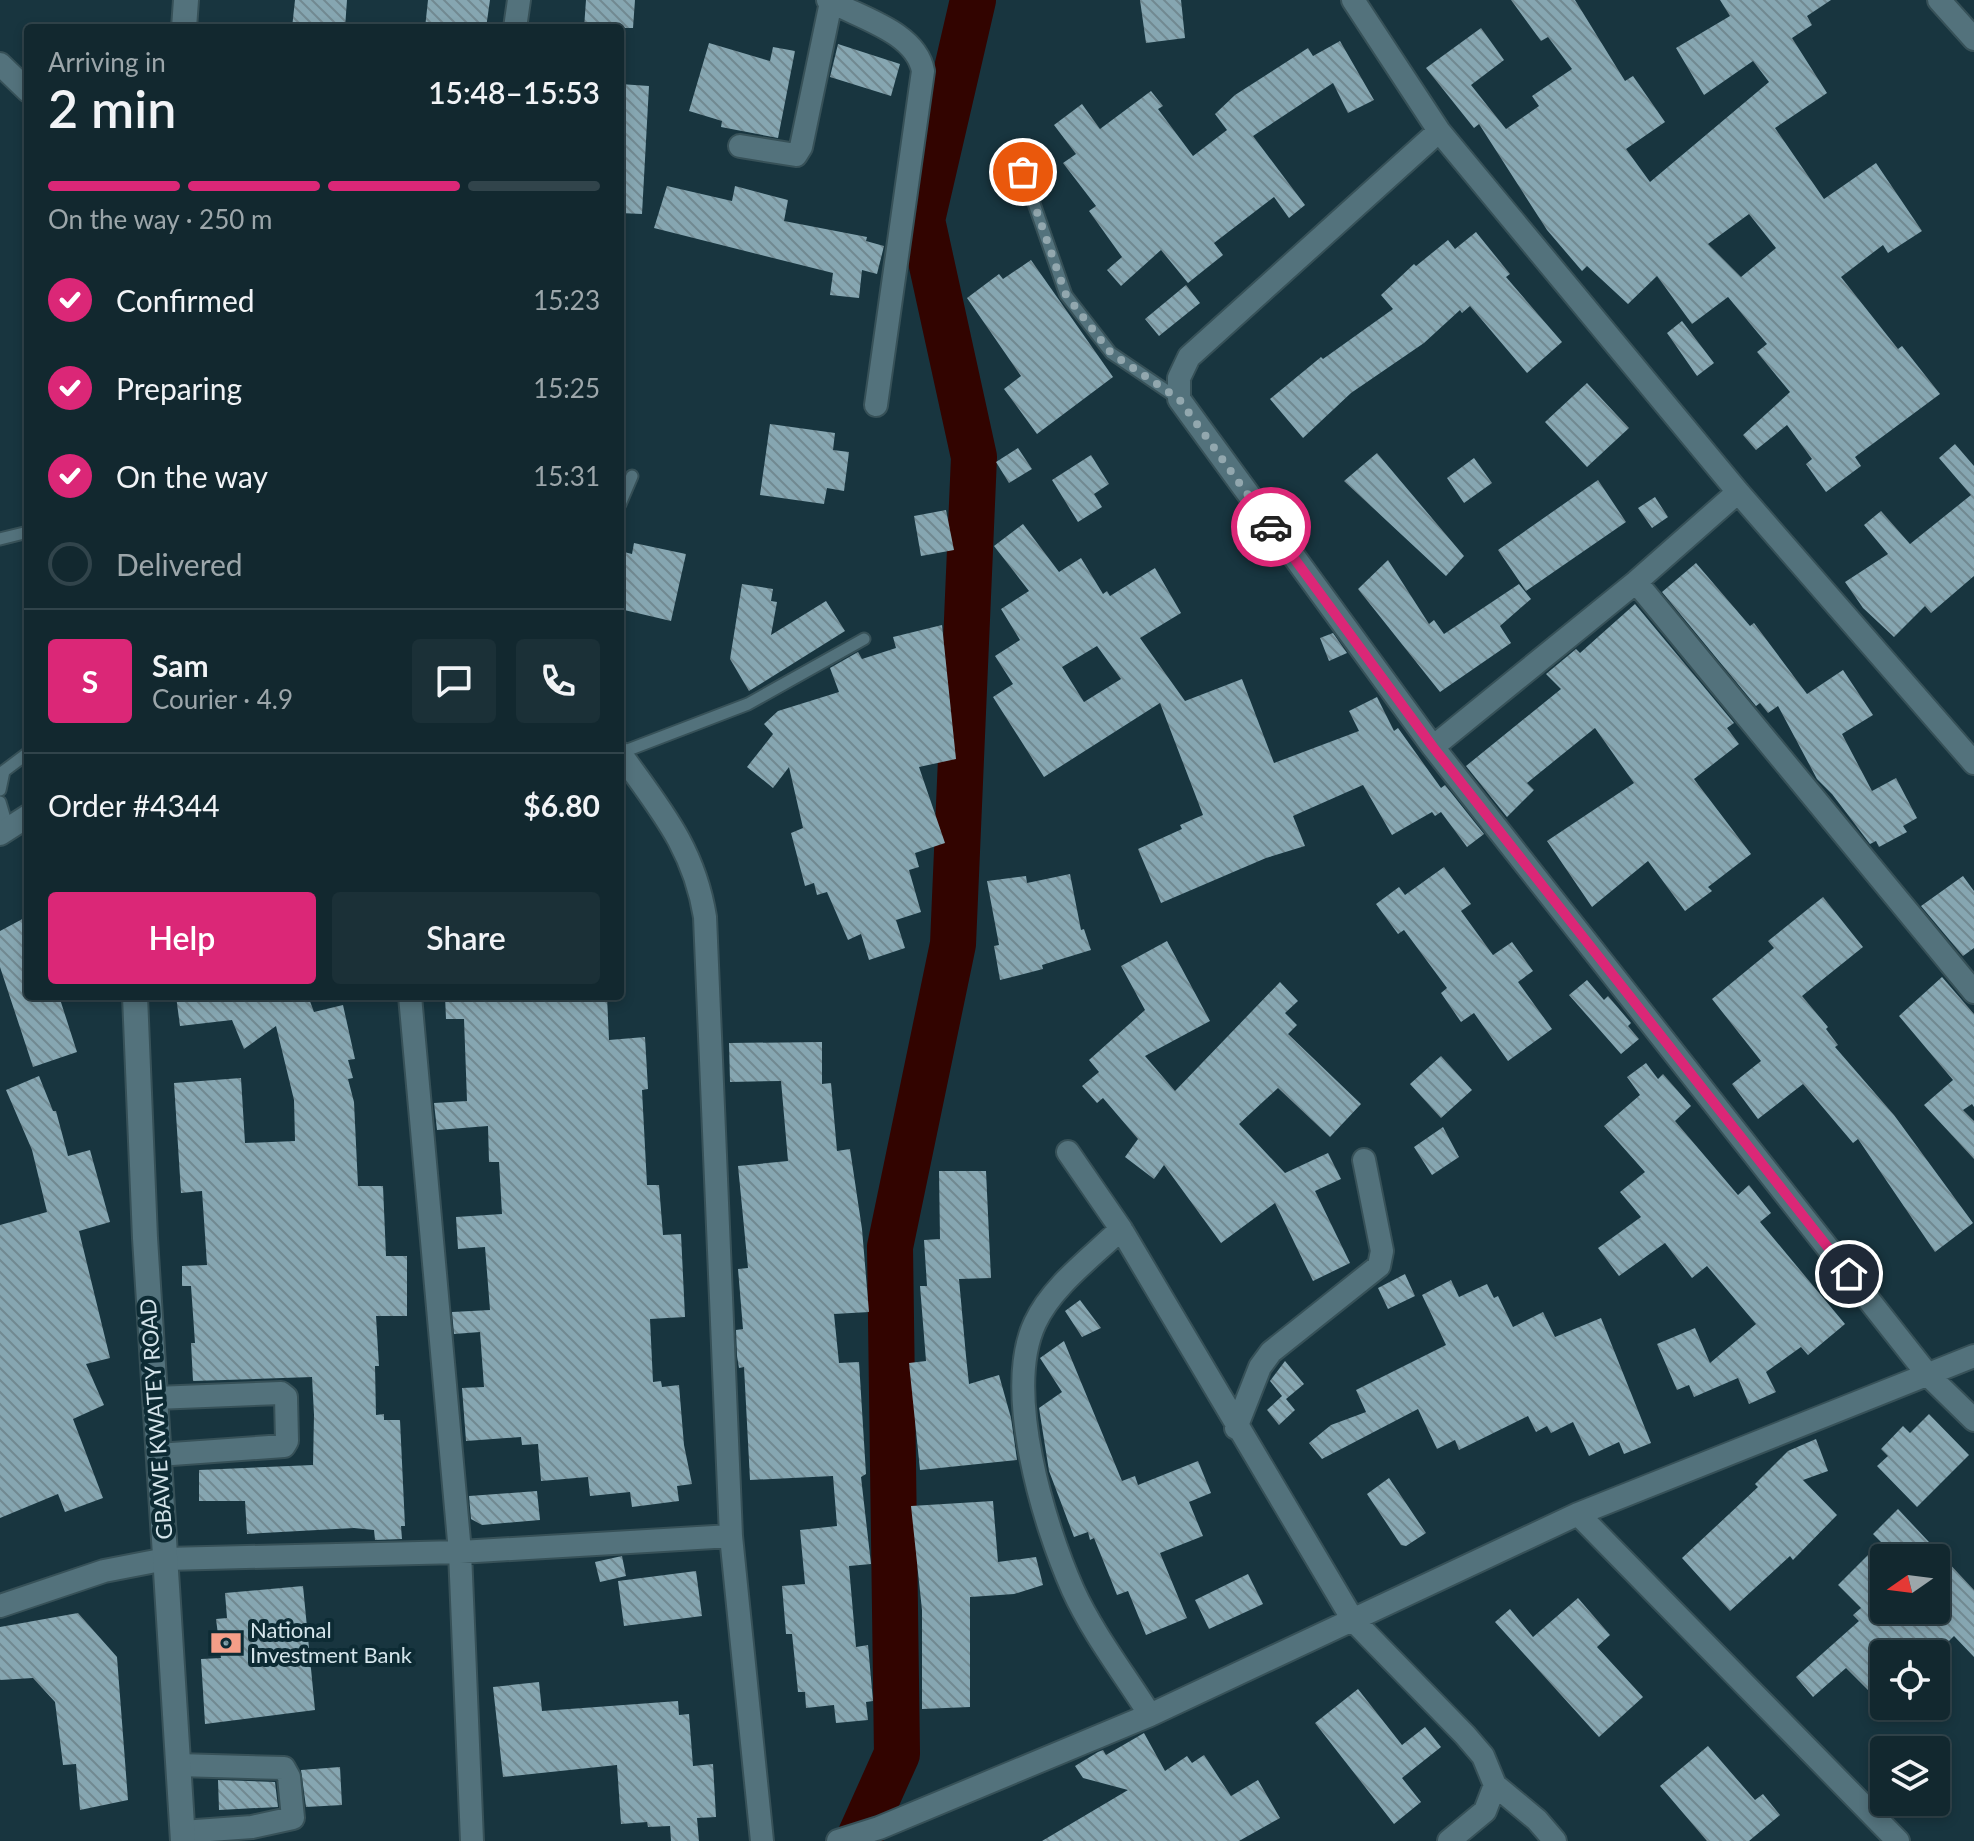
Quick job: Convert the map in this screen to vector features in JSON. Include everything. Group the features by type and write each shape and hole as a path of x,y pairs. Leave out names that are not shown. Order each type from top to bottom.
{"street":[{"path":"184,24 186,0"},
{"path":"516,24 519,0"},
{"path":"1353,0 1439,131 1738,492 1974,763"},
{"path":"1939,0 1974,39"},
{"path":"740,146 796,155 801,147 830,1 908,42 920,58 923,71 876,405"},
{"path":"0,64 24,87"},
{"path":"1439,131 1189,357 1179,378 1179,399 1433,747 1928,1375 1974,1420"},
{"path":"1433,747 1636,582 1738,492"},
{"path":"1636,582 1974,992"},
{"path":"624,759 690,857 699,881 705,917 731,1536 762,1841"},
{"path":"4,831 24,818"},
{"name":"GBAWE KWATEY ROAD","path":"135,1000 158,1455 182,1836"},
{"path":"410,1000 460,1552 472,1841"},
{"path":"1068,1152 1121,1229 1236,1428 1353,1620 1465,1735 1483,1756 1495,1785 1537,1820 1555,1841"},
{"path":"1236,1428 1260,1367 1271,1352 1379,1266 1382,1251 1364,1160"},
{"path":"1121,1229 1058,1289 1034,1324 1022,1404 1043,1506 1074,1592 1150,1715"},
{"path":"840,1840 879,1828 1150,1715 1578,1514 1974,1356"},
{"path":"155,1398 281,1393 286,1397 287,1441 284,1446 158,1455"},
{"path":"1578,1514 1898,1841"},
{"path":"0,1606 104,1571 166,1559 460,1552 731,1536"},
{"path":"178,1765 284,1768 289,1777 293,1818 182,1836"},
{"path":"1449,1841 1485,1811 1495,1785"}],"lane":[{"path":"1023,172 1066,295 1111,353 1179,399"},
{"path":"624,495 632,476"},
{"path":"0,539 24,533"},
{"path":"624,751 748,704 864,639"},
{"path":"0,790 4,771 24,756"},
{"path":"0,802 4,831"}],"building":[{"path":"295,0 347,0 345,24 292,24"},
{"path":"428,0 490,0 487,24 425,24"},
{"path":"586,0 635,0 633,28 624,28 624,24 584,24"},
{"path":"1140,0 1181,0 1185,38 1146,43"},
{"path":"1511,0 1575,0 1625,81 1633,76 1665,122 1626,149 1650,182 1769,82 1753,61 1704,95 1676,48 1730,16 1720,0 1831,0 1807,16 1812,25 1792,38 1827,93 1775,128 1824,199 1876,163 1922,231 1888,253 1883,245 1841,277 1898,349 1902,346 1940,394 1855,457 1861,466 1826,492 1806,464 1812,459 1787,425 1756,450 1743,435 1790,392 1757,352 1767,344 1728,297 1692,324 1657,276 1628,304 1587,266 1582,271 1547,230 1479,124 1474,128 1426,68 1481,28 1504,60 1471,85 1506,129 1539,106 1532,96 1572,69 1548,37 1541,41","holes":["1749,214 1776,248 1741,277 1708,244"]},
{"path":"1340,41 1374,100 1348,113 1333,83 1253,136 1305,205 1289,218 1274,197 1214,243 1223,255 1188,283 1161,250 1121,286 1107,270 1122,257 1089,211 1096,206 1063,163 1076,154 1054,125 1082,104 1100,129 1151,91 1163,106 1158,109 1193,156 1227,130 1215,114 1235,95 1308,48 1313,56"},
{"path":"709,43 770,61 773,47 795,51 778,138 721,127 722,121 689,111"},
{"path":"838,44 900,64 891,96 830,77"},
{"path":"624,84 649,86 642,214 624,213"},
{"path":"667,186 732,201 735,186 788,200 784,221 867,237 866,241 884,246 877,274 862,270 859,298 830,295 833,273 654,228"},
{"path":"1476,232 1510,274 1506,277 1562,342 1527,373 1470,306 1462,313 1460,310 1424,343 1351,393 1303,438 1270,399 1321,357 1323,359 1393,309 1381,295 1414,264 1416,266 1448,240 1455,249"},
{"path":"1031,260 1113,377 1037,434 1004,389 1021,376 967,298 999,274 1003,279"},
{"path":"1186,285 1200,303 1159,336 1145,319"},
{"path":"1682,321 1714,363 1697,376 1667,333"},
{"path":"1587,383 1629,428 1587,467 1545,422"},
{"path":"770,424 835,433 833,450 849,452 844,491 827,488 824,504 760,495"},
{"path":"1955,444 1974,466 1974,576 1931,613 1925,606 1894,637 1863,608 1845,582 1888,554 1864,525 1881,511 1910,544 1971,495 1939,458"},
{"path":"1018,448 1032,469 1009,483 996,462"},
{"path":"1377,453 1464,556 1446,576 1344,481"},
{"path":"1091,455 1109,484 1094,494 1102,507 1078,522 1052,480"},
{"path":"1474,458 1492,483 1464,503 1447,478"},
{"path":"1598,480 1626,522 1526,591 1498,550"},
{"path":"1655,497 1668,517 1652,528 1638,508"},
{"path":"946,510 954,550 921,556 914,516"},
{"path":"1023,524 1059,572 1081,558 1103,594 1107,591 1110,596 1155,568 1181,613 1140,638 1185,701 1242,679 1274,763 1359,731 1349,711 1377,697 1394,731 1398,728 1441,788 1445,785 1484,834 1467,847 1441,812 1435,816 1432,812 1392,835 1363,785 1293,816 1305,846 1266,858 1161,903 1138,849 1182,829 1180,825 1203,815 1160,703 1044,777 993,697 1013,684 995,656 1020,640 1001,609 1029,591 994,546","holes":["1097,646 1121,679 1084,702 1062,667"]},
{"path":"634,543 686,554 671,621 624,610 624,552 632,554"},
{"path":"1388,560 1429,624 1434,620 1444,634 1519,584 1531,599 1500,626 1511,643 1440,692 1358,589"},
{"path":"1696,563 1750,626 1754,623 1807,694 1843,670 1873,715 1842,734 1872,791 1896,778 1917,818 1903,826 1907,832 1879,847 1876,841 1870,844 1817,779 1778,706 1768,713 1760,703 1756,706 1662,592"},
{"path":"742,584 773,589 771,601 777,602 771,635 826,601 845,631 749,691 730,659"},
{"path":"1635,604 1734,723 1727,728 1739,744 1694,779 1751,854 1708,887 1712,891 1685,911 1648,861 1592,907 1547,841 1634,783 1595,728 1527,783 1534,790 1507,817 1466,766 1561,689 1546,674 1576,649 1580,653"},
{"path":"942,625 956,759 919,767 945,843 915,853 919,867 909,870 921,912 896,920 905,948 869,960 861,934 848,940 827,892 817,895 814,883 805,886 791,833 803,828 789,767 773,788 747,767 773,734 764,724 778,711 839,692 830,668 858,652 862,659 896,648 893,637"},
{"path":"1333,633 1347,653 1329,661 1320,638"},
{"path":"1444,867 1471,904 1461,911 1493,955 1512,942 1533,971 1518,982 1552,1029 1508,1061 1474,1013 1461,1022 1441,993 1447,988 1404,930 1398,934 1376,904 1399,887 1405,895"},
{"path":"1070,874 1081,930 1084,929 1091,950 1042,965 1043,969 1000,980 994,946 999,945 987,881 1026,876 1027,883"},
{"path":"1963,876 1974,891 1974,948 1963,956 1921,906"},
{"path":"1823,897 1863,947 1802,996 1828,1027 1826,1029 1838,1045 1835,1047 1894,1115 1973,1223 1935,1252 1858,1139 1853,1143 1803,1084 1758,1119 1732,1084 1761,1061 1712,999 1774,948 1768,941"},
{"path":"24,918 24,1000 60,1000 77,1052 33,1067 0,967 0,931"},
{"path":"1167,941 1210,1021 1145,1056 1175,1091 1280,982 1298,1001 1285,1013 1297,1025 1288,1034 1361,1104 1330,1137 1278,1088 1239,1124 1285,1173 1328,1153 1341,1179 1315,1191 1350,1263 1313,1281 1275,1203 1221,1243 1164,1165 1154,1179 1125,1157 1138,1139 1103,1098 1097,1103 1082,1086 1099,1072 1089,1060 1145,1010 1121,966"},
{"path":"1942,977 1974,1014 1974,1107 1972,1104 1963,1110 1974,1121 1974,1159 1924,1105 1953,1080 1899,1016"},
{"path":"1587,980 1604,1000 1608,996 1631,1023 1628,1026 1639,1039 1621,1054 1569,995"},
{"path":"177,1000 310,1000 314,1012 343,1005 355,1059 348,1060 353,1078 348,1079 354,1102 358,1186 383,1186 386,1256 407,1256 407,1316 376,1316 379,1366 375,1366 376,1415 384,1414 384,1420 400,1420 405,1526 401,1526 402,1539 375,1540 374,1530 354,1528 247,1534 245,1501 199,1501 199,1470 313,1465 314,1415 312,1377 193,1381 191,1343 195,1343 191,1286 182,1286 182,1266 207,1265 202,1191 181,1193 174,1083 241,1078 245,1143 295,1141 294,1100 276,1026 244,1049 232,1020 180,1026"},
{"path":"445,1000 607,1000 609,1040 645,1037 648,1089 642,1090 647,1185 659,1185 663,1235 681,1234 685,1317 650,1319 653,1382 661,1381 662,1387 679,1385 684,1445 692,1484 677,1486 679,1501 632,1507 630,1492 590,1496 588,1477 541,1481 538,1444 522,1445 521,1437 466,1441 462,1388 484,1387 480,1332 454,1334 452,1312 490,1310 485,1247 458,1249 456,1217 502,1214 499,1162 489,1162 488,1126 437,1130 434,1103 467,1101 464,1019 446,1019"},
{"path":"822,1042 822,1084 831,1083 837,1151 850,1149 862,1229 869,1312 834,1314 839,1363 859,1362 866,1474 861,1477 871,1564 849,1566 856,1647 868,1645 873,1701 866,1702 868,1720 836,1723 834,1705 806,1708 805,1692 798,1692 792,1634 786,1634 782,1586 805,1584 800,1530 837,1526 833,1476 750,1480 744,1367 739,1368 736,1330 743,1329 738,1269 748,1268 738,1166 788,1161 781,1081 730,1082 729,1043"},
{"path":"1441,1056 1472,1090 1441,1118 1410,1084"},
{"path":"1646,1063 1658,1079 1663,1074 1691,1106 1675,1121 1738,1195 1749,1185 1771,1213 1760,1222 1845,1324 1808,1355 1801,1347 1766,1372 1776,1392 1749,1404 1738,1378 1694,1397 1689,1385 1677,1390 1657,1344 1695,1328 1710,1363 1756,1324 1707,1266 1692,1278 1665,1243 1619,1276 1598,1248 1641,1217 1620,1192 1645,1172 1604,1126 1640,1095 1627,1077"},
{"path":"39,1076 53,1111 56,1111 68,1156 90,1150 110,1222 79,1231 110,1358 86,1364 104,1405 73,1419 103,1498 65,1512 58,1494 0,1518 0,1225 47,1212 32,1150 6,1090"},
{"path":"1443,1127 1459,1157 1432,1175 1414,1147"},
{"path":"939,1171 986,1171 991,1278 959,1279 969,1384 999,1375 1011,1418 1017,1460 920,1470 909,1363 926,1361 920,1286 927,1286 924,1240 940,1239"},
{"path":"1405,1274 1415,1296 1388,1309 1378,1288"},
{"path":"1451,1280 1459,1297 1487,1284 1494,1298 1498,1296 1513,1327 1543,1312 1555,1337 1601,1318 1651,1443 1624,1454 1619,1442 1589,1456 1573,1422 1551,1433 1547,1426 1536,1432 1528,1416 1459,1450 1455,1440 1437,1449 1418,1409 1322,1459 1309,1443 1331,1425 1366,1412 1356,1390 1446,1345 1422,1295"},
{"path":"1080,1300 1101,1328 1082,1337 1065,1311"},
{"path":"1064,1341 1122,1481 1135,1476 1138,1485 1198,1461 1211,1493 1189,1502 1203,1536 1160,1553 1187,1618 1146,1635 1128,1591 1117,1595 1094,1538 1090,1540 1088,1532 1074,1537 1049,1471 1039,1408 1062,1392 1040,1358"},
{"path":"1285,1361 1304,1384 1286,1399 1295,1410 1279,1425 1267,1410 1282,1396 1270,1381"},
{"path":"1929,1414 1969,1455 1917,1507 1877,1466 1888,1456 1881,1449 1903,1426 1910,1433"},
{"path":"1816,1439 1828,1471 1803,1480 1837,1515 1793,1560 1790,1556 1730,1611 1682,1558 1758,1487 1755,1484 1788,1451"},
{"path":"1389,1478 1426,1533 1406,1546 1401,1545 1367,1494"},
{"path":"537,1491 540,1520 482,1525 471,1519 469,1496"},
{"path":"993,1501 998,1562 1036,1557 1043,1585 1014,1594 970,1597 970,1707 922,1709 922,1610 911,1506"},
{"path":"1898,1509 1931,1544 1879,1544 1881,1542 1873,1534"},
{"path":"1870,1553 1870,1624 1950,1624 1950,1564 1974,1590 1974,1657 1954,1636 1950,1640 1870,1640 1870,1692 1846,1668 1813,1697 1796,1677 1859,1621 1853,1615 1861,1608 1838,1585"},
{"path":"622,1556 626,1576 600,1582 595,1562"},
{"path":"696,1571 702,1616 624,1626 618,1581"},
{"path":"1248,1574 1263,1604 1209,1629 1195,1600"},
{"path":"303,1586 315,1710 205,1724 201,1659 221,1658 216,1619 227,1618 225,1593"},
{"path":"1578,1598 1610,1635 1597,1647 1643,1697 1599,1737 1495,1622 1510,1609 1533,1637"},
{"path":"78,1613 117,1657 128,1800 80,1810 76,1764 63,1765 55,1702 33,1678 0,1680 0,1627"},
{"path":"539,1682 542,1711 678,1701 679,1715 689,1714 693,1766 713,1764 716,1817 697,1818 699,1841 671,1841 670,1826 648,1827 647,1822 621,1824 617,1765 503,1777 493,1687"},
{"path":"1358,1689 1402,1745 1425,1727 1441,1747 1402,1778 1421,1802 1394,1824 1315,1723"},
{"path":"1144,1733 1165,1771 1187,1756 1192,1763 1204,1755 1231,1796 1258,1780 1280,1818 1239,1841 1042,1841 1128,1790 1083,1778 1075,1766 1103,1750 1106,1755"},
{"path":"1708,1746 1755,1800 1763,1794 1780,1815 1749,1841 1707,1841 1660,1786"},
{"path":"340,1767 342,1805 306,1807 301,1770"},
{"path":"218,1780 275,1782 278,1807 219,1810"}],"waterway":[{"path":"858,1841 897,1754 890,1247 953,944 974,457 922,220 973,0"}],"way so far":[{"path":"1023,172 1066,295 1111,353 1179,399 1271,527"}],"place":[{"name":"National Investment Bank","path":"226,1643"}],"route":[{"path":"1271,527 1433,747 1849,1274"}]}
